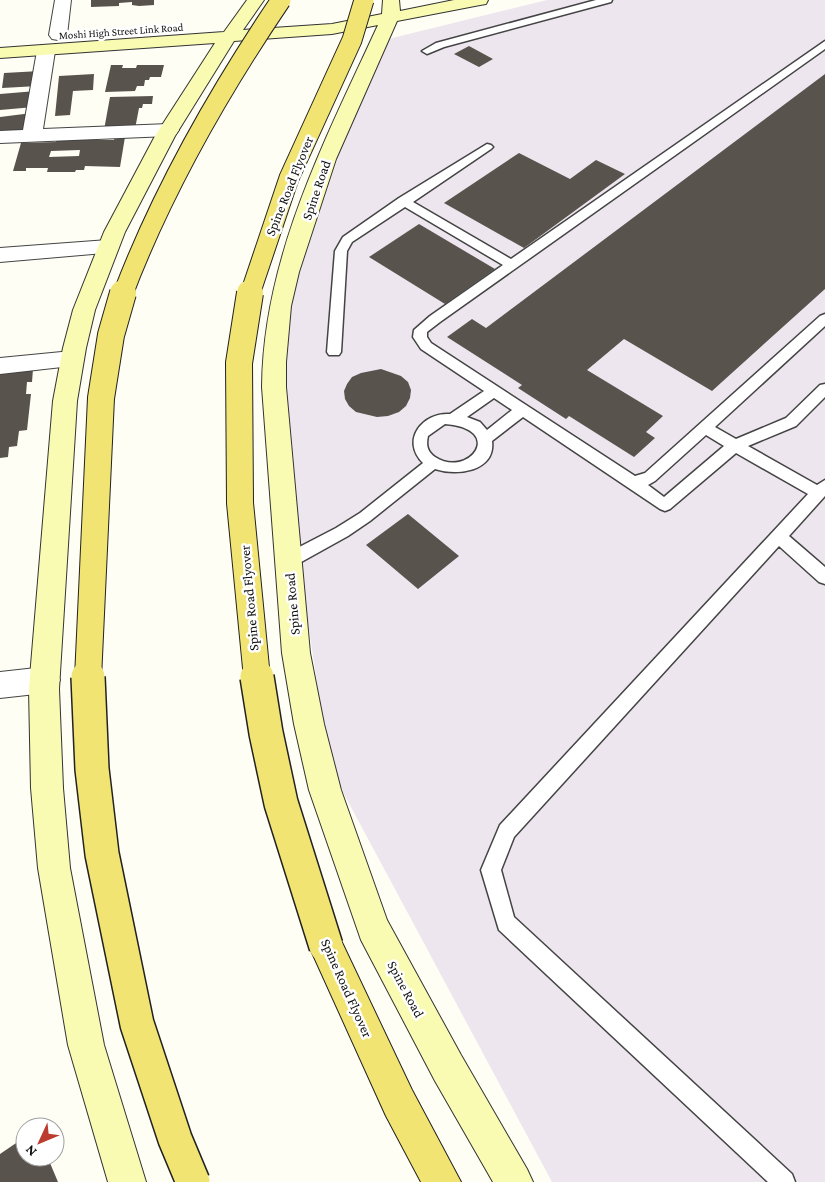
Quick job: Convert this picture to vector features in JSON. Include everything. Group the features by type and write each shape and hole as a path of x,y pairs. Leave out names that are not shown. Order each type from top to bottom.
{"main road":[{"name":"Spine Road Flyover","path":"354,5 352,40 298,156 260,261 247,304 239,363 240,503 250,595 254,659 266,733 281,803 326,946 399,1102 442,1182"},
{"path":"193,1182 175,1139 138,1024 102,854 92,769 88,684 101,398 105,367 121,299 178,167 248,48 286,8"}],"street":[{"path":"58,35 63,0"},
{"path":"127,1182 86,1045 54,868 46,779 45,680 65,401 72,359 88,298 108,247 149,164 169,130 223,45 256,0"},
{"path":"354,5 396,5 480,0"},
{"path":"236,29 332,29 396,5"},
{"name":"Spine Road","path":"396,5 318,181 280,306 274,387 296,653 325,790 373,928 448,1068 514,1182"},
{"path":"236,29 286,8"},
{"name":"Moshi High Street Link Road","path":"0,38 209,26 236,29"},
{"name":"Moshi High Street Link Road","path":"0,53 46,51 236,29"},
{"path":"32,136 46,51"},
{"path":"0,137 169,130"},
{"path":"0,255 108,247"},
{"path":"0,366 72,359"},
{"path":"0,685 45,680"}],"lane":[{"path":"427,51 440,45 607,0"},
{"path":"825,44 422,330 420,337 426,346 666,505 735,445 791,422 825,389"},
{"path":"334,352 341,251 347,240 354,233 487,147"},
{"path":"403,201 512,265"},
{"path":"632,482 640,482 650,477 825,319"},
{"path":"454,419 494,391"},
{"path":"485,439 522,410"},
{"path":"454,419 474,425 481,431 485,439 486,448 482,456 475,462 454,468 434,463 425,458 420,450 419,442 421,434 434,422 454,419"},
{"path":"704,428 822,490 507,831 492,870 506,923 775,1179"},
{"path":"288,561 342,532 365,517 434,463"},
{"path":"778,536 825,577"}],"shaded area":[{"path":"547,0 825,0 825,1182 552,1182 330,768 269,366 376,42"}],"building":[{"path":"91,0 154,0 154,5 139,6 132,5 132,2 119,3 119,6 91,7"},
{"path":"469,46 493,59 479,67 454,54"},
{"path":"111,65 123,65 122,68 136,68 137,65 164,65 161,77 150,77 149,80 145,80 144,86 137,86 135,91 105,92"},
{"path":"40,71 38,86 2,88 4,73"},
{"path":"94,74 93,90 73,91 70,115 55,116 59,76"},
{"path":"825,74 825,289 712,391 624,339 587,370 663,416 646,432 655,438 634,457 569,416 566,419 518,388 522,385 447,337 472,319 486,328"},
{"path":"36,91 34,107 0,110 0,94"},
{"path":"153,96 152,104 143,104 142,108 139,108 135,129 104,130 110,97"},
{"path":"32,113 32,130 0,133 0,117"},
{"path":"91,137 91,140 114,140 115,137 125,137 120,167 85,166 84,170 76,170 75,172 47,172 48,168 26,168 26,171 13,171 21,143 56,142 57,138","holes":["80,150 79,156 49,157 51,151"]},
{"path":"519,153 570,179 596,160 625,174 524,248 444,203"},
{"path":"419,224 495,269 445,304 369,257"},
{"path":"33,369 32,382 27,382 26,394 31,394 27,430 19,431 17,446 9,447 8,457 0,458 0,372"},
{"path":"381,369 401,376 408,382 411,390 406,406 399,412 388,416 377,417 356,412 345,399 344,391 347,384 352,377 361,373"},
{"path":"408,514 459,556 418,589 366,545"},
{"path":"15,1144 15,1167 52,1167 58,1182 0,1182 0,1154"}]}
